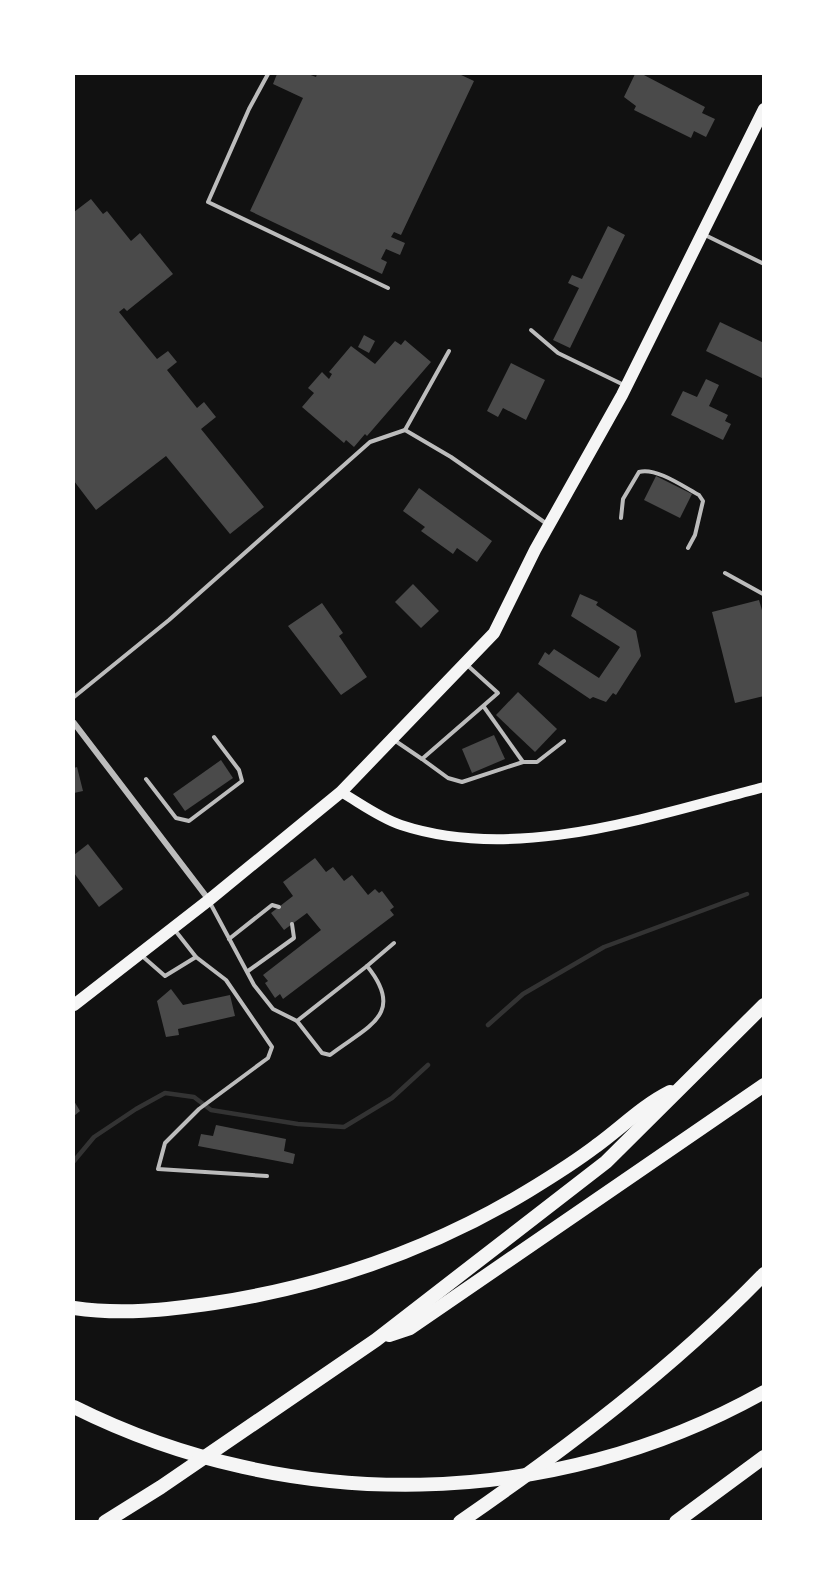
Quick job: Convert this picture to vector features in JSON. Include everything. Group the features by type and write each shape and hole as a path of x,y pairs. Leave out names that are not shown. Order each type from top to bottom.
{"highway":[{"path":"105,1521 161,1487 376,1340 606,1162 764,1005"},
{"path":"376,1340 410,1328 764,1084"},
{"path":"74,1308 144,1312 268,1295 389,1259 463,1226 528,1191 596,1146 653,1100 680,1087"},
{"path":"460,1521 529,1474 671,1362 764,1274"},
{"path":"74,1407 117,1429 168,1448 237,1467 319,1482 424,1484 490,1481 607,1457 702,1424 764,1392"},
{"path":"676,1521 764,1457"}],"main road":[{"path":"74,1005 209,900 341,792 494,633 549,526 627,387 764,109"},
{"path":"341,792 399,824 423,831 489,840 526,838 591,829 764,787"}],"street":[{"path":"74,723 209,900"}],"lane":[{"path":"268,74 249,109 208,202 388,288"},
{"path":"702,234 764,264"},
{"path":"531,330 558,353 627,387"},
{"path":"74,697 170,620 370,442 405,430 449,351"},
{"path":"405,430 451,457 549,526"},
{"path":"621,518 624,499 639,472 644,470 656,474 699,495 703,501 695,535 688,548"},
{"path":"725,573 764,594"},
{"path":"422,759 498,693 466,663"},
{"path":"484,707 523,762"},
{"path":"146,779 176,818 189,821 242,781 239,770 214,737"},
{"path":"393,739 448,778 462,782 523,762 537,762 564,741"},
{"path":"209,900 254,985 273,1009 297,1021 322,1053 330,1055 381,1016 385,1000 381,983 367,966"},
{"path":"229,939 272,906 279,907"},
{"path":"248,971 294,938 292,924"},
{"path":"173,928 196,957 226,980 272,1047 268,1058 209,1100 165,1143 158,1169 267,1176"},
{"path":"297,1021 394,943"},
{"path":"140,954 165,976 196,957"}],"building":[{"path":"277,74 308,74 316,77 317,74 459,74 474,81 401,235 394,232 391,237 405,243 400,255 386,249 381,259 387,262 382,274 250,211 303,98 273,84"},
{"path":"635,74 642,74 705,107 702,113 715,119 706,137 694,131 691,138 634,110 636,106 624,97"},
{"path":"91,199 103,214 107,211 131,241 140,233 173,274 127,311 124,308 119,312 157,359 168,351 177,362 167,370 197,408 204,402 216,417 201,429 264,507 230,534 166,456 96,510 74,481 74,212"},
{"path":"608,226 625,235 570,348 553,340 579,288 568,283 572,275 582,279"},
{"path":"720,322 764,343 764,379 706,351"},
{"path":"364,335 375,341 369,353 358,347"},
{"path":"405,340 431,362 367,436 365,434 354,447 346,440 344,443 302,407 314,393 308,388 322,372 329,379 332,374 329,372 351,346 375,364 395,341 401,345"},
{"path":"511,363 545,380 526,420 503,408 498,417 487,411"},
{"path":"706,379 719,385 709,406 728,415 725,421 731,424 723,440 671,415 683,391 697,397"},
{"path":"656,476 692,494 680,518 644,500"},
{"path":"419,488 492,541 477,562 457,548 453,554 421,531 425,527 403,511"},
{"path":"413,584 439,611 421,628 395,602"},
{"path":"580,594 598,602 596,605 636,631 641,656 616,695 613,693 606,702 593,697 590,699 538,664 545,652 549,655 554,649 599,678 620,647 571,616"},
{"path":"759,600 764,617 764,696 735,703 712,612"},
{"path":"322,603 343,633 339,636 367,677 341,695 288,626"},
{"path":"518,692 557,729 535,752 496,715"},
{"path":"494,735 505,759 472,773 462,749"},
{"path":"221,760 233,778 185,811 173,794"},
{"path":"77,767 83,791 74,793 74,768"},
{"path":"88,844 123,889 99,907 74,873 74,855"},
{"path":"315,858 326,872 333,867 344,881 352,875 368,895 375,889 379,893 382,891 394,907 390,910 394,915 283,999 280,994 275,998 265,983 268,981 263,975 321,930 307,913 284,930 271,913 293,896 283,882"},
{"path":"171,989 183,1005 230,995 235,1016 178,1029 179,1035 166,1037 157,1001"},
{"path":"74,1101 80,1111 74,1116"},
{"path":"216,1125 286,1139 284,1151 295,1154 293,1164 198,1146 201,1134 213,1136"}],"waterway":[{"path":"488,1025 523,994 604,947 747,894"},
{"path":"74,1161 94,1137 165,1093 194,1097 211,1110 298,1124 344,1127 392,1098 428,1065"}]}
